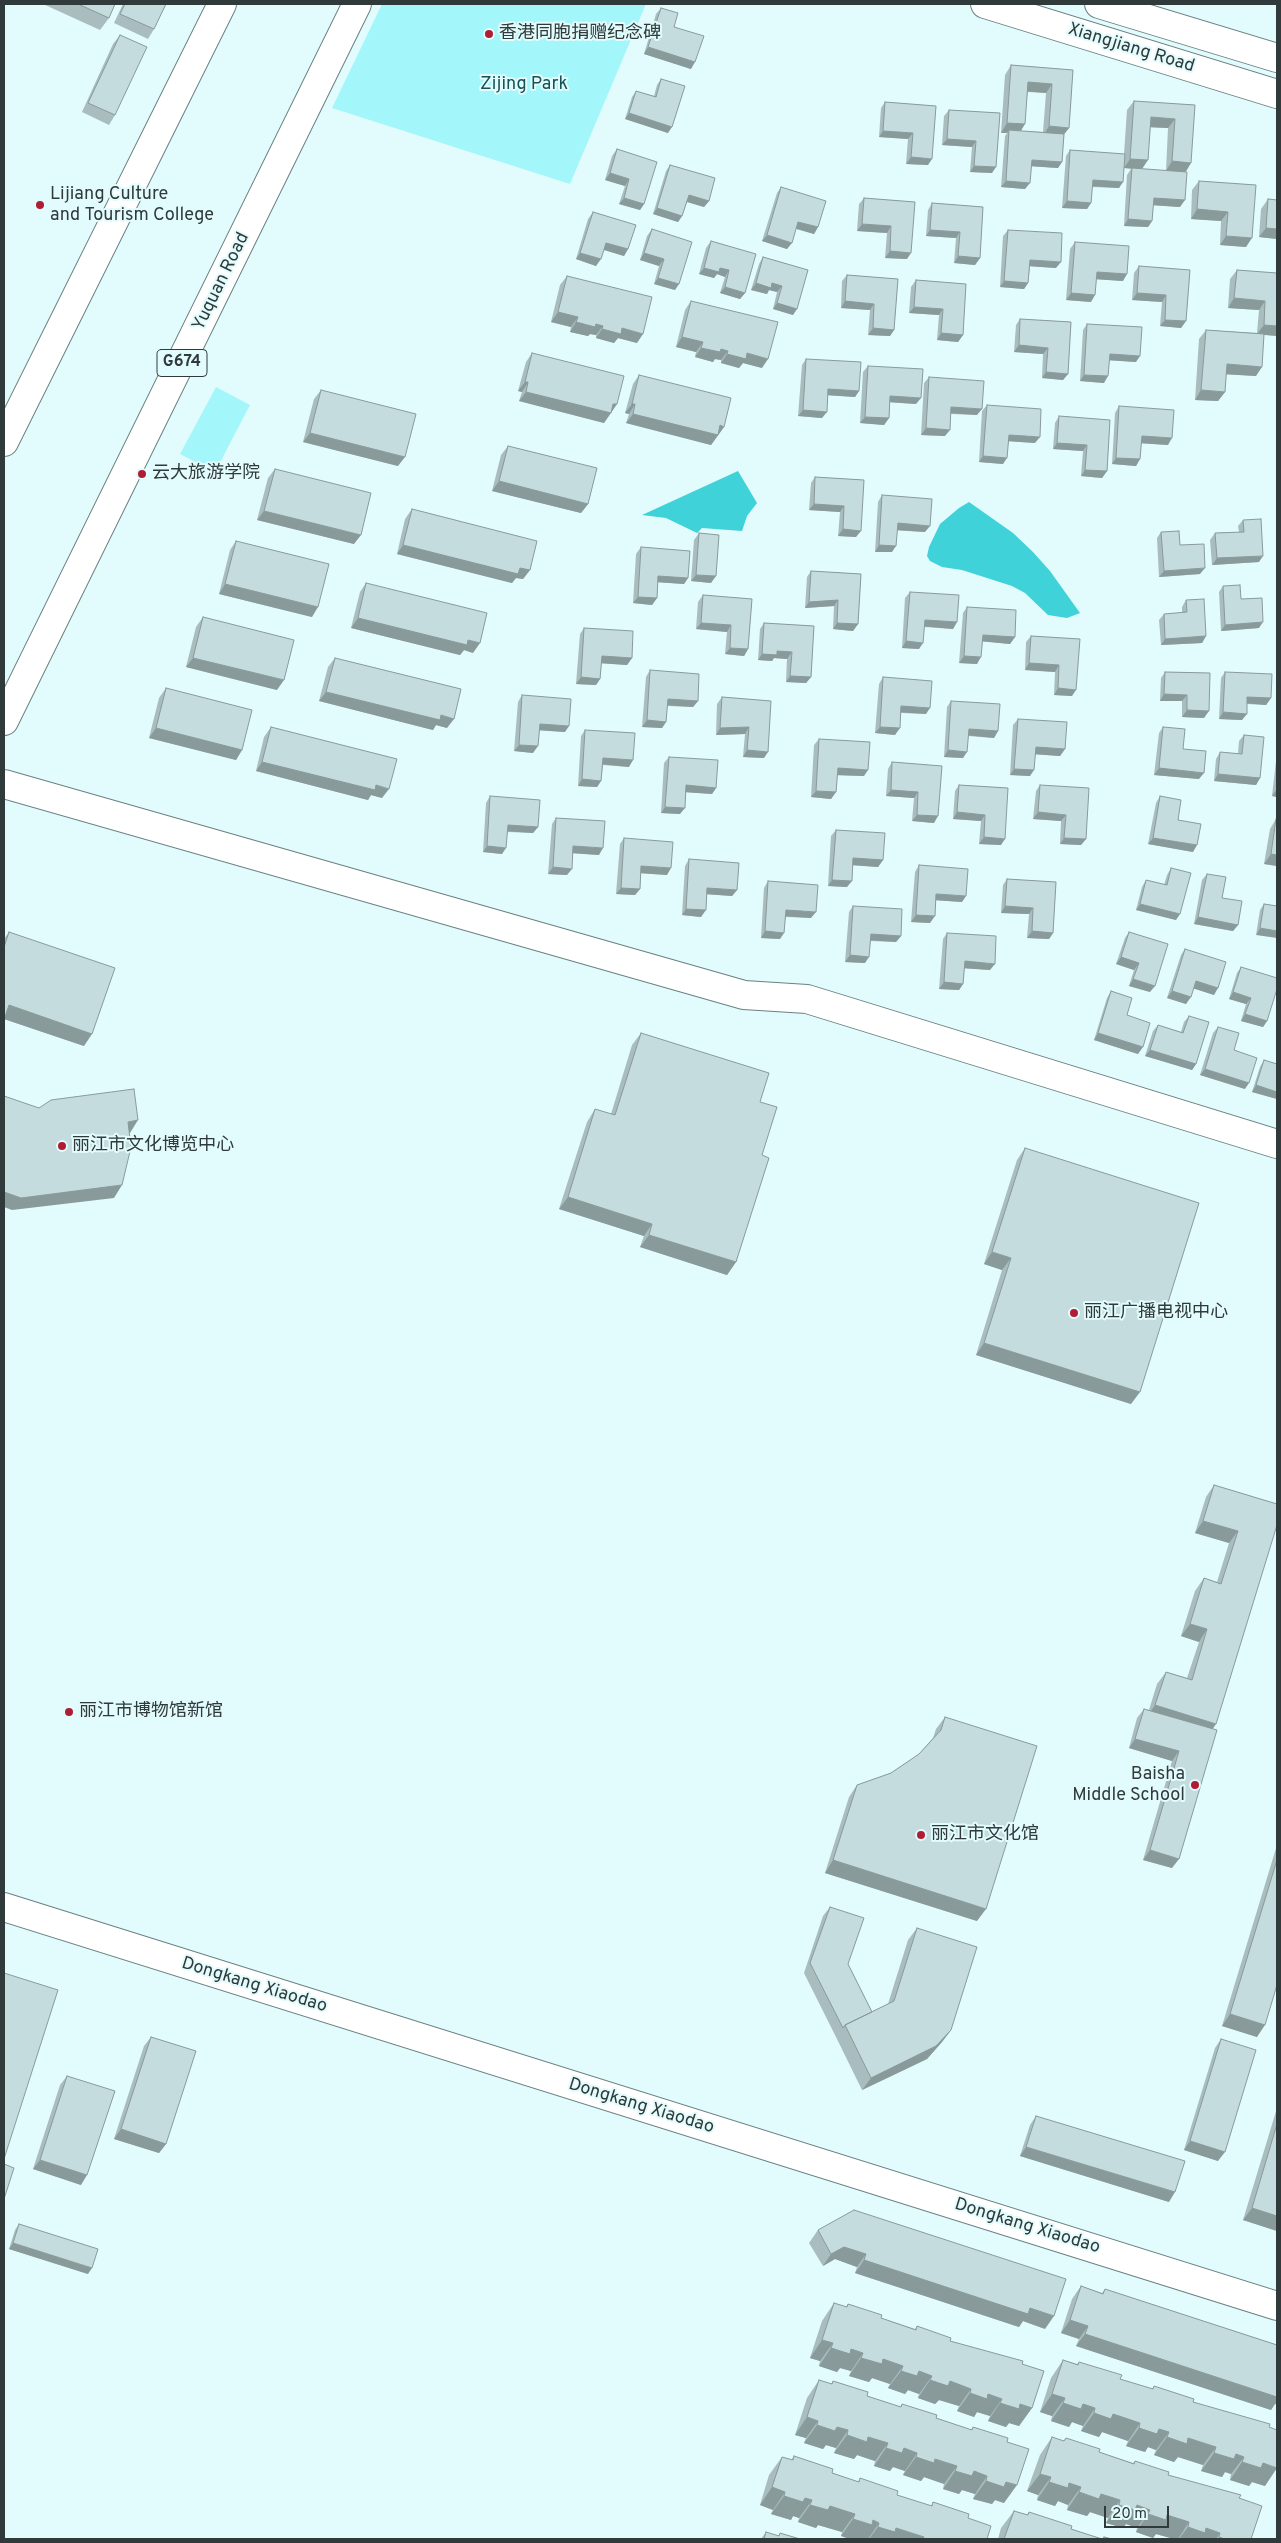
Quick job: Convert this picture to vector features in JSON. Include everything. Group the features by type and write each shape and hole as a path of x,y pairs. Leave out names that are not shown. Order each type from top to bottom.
{"main road":[{"path":"4,442 222,4"},
{"name":"Yuquan Road","path":"4,721 358,4"},
{"name":"Xiangjiang Road","path":"985,4 1277,94"},
{"name":"Xiangjiang Road","path":"1099,4 1277,58"},
{"path":"4,784 744,995 807,999 1277,1144"},
{"name":"Dongkang Xiaodao","path":"4,1907 1277,2306"}],"green space":[{"name":"Zijing Park","path":"382,4 646,4 570,184 332,108"},
{"path":"216,387 250,405 215,472 180,454"}],"shaded area":[{"path":"738,471 757,503 747,516 742,531 702,528 697,533 666,518 642,515"},
{"path":"969,502 1013,533 1033,552 1050,571 1080,613 1067,618 1048,615 1025,593 1012,586 962,570 942,567 930,561 927,556 929,547 940,524"}],"building":[{"path":"78,4 115,4 109,18"},
{"path":"125,4 166,4 154,29 120,14"},
{"path":"661,8 678,13 674,27 704,36 695,62 648,47"},
{"path":"120,35 147,47 115,115 88,103"},
{"path":"1011,65 1073,70 1069,128 1049,126 1052,84 1028,82 1025,124 1007,123"},
{"path":"661,79 685,86 672,127 629,113 636,91 656,97"},
{"path":"1134,101 1195,105 1191,163 1172,161 1175,119 1151,117 1148,160 1130,159"},
{"path":"885,102 936,106 932,159 911,157 913,133 883,131"},
{"path":"949,110 1000,113 996,167 974,166 976,141 947,139"},
{"path":"1009,130 1064,134 1062,162 1032,160 1030,183 1006,181"},
{"path":"617,149 657,162 644,204 624,198 629,179 610,173"},
{"path":"1070,150 1125,154 1123,182 1093,180 1091,203 1067,201"},
{"path":"670,165 715,178 709,201 689,195 682,216 657,208"},
{"path":"1132,168 1187,172 1185,200 1154,198 1152,221 1128,219"},
{"path":"1199,181 1256,185 1252,238 1226,236 1228,212 1197,209"},
{"path":"781,187 826,201 818,227 798,222 792,243 767,235"},
{"path":"864,198 915,202 911,253 890,251 891,226 862,224"},
{"path":"1268,199 1277,200 1277,229 1266,228"},
{"path":"932,203 983,207 980,258 958,256 960,232 930,230"},
{"path":"593,212 636,225 628,249 606,243 601,259 580,253"},
{"path":"652,229 692,242 679,284 658,278 664,259 644,253"},
{"path":"1008,230 1062,233 1061,262 1030,260 1028,283 1004,281"},
{"path":"711,241 756,254 745,293 725,287 729,270 720,268 719,272 704,268"},
{"path":"1075,242 1129,246 1127,274 1097,272 1095,295 1071,293"},
{"path":"763,257 808,270 797,309 777,303 782,286 772,283 771,288 756,283"},
{"path":"1139,266 1190,270 1186,321 1165,320 1166,295 1137,293"},
{"path":"1237,270 1277,273 1277,326 1264,325 1265,301 1234,298"},
{"path":"847,275 898,279 894,330 873,328 874,304 845,301"},
{"path":"567,276 652,297 643,334 622,328 621,334 602,329 603,326 596,324 595,327 576,322 578,317 558,312"},
{"path":"916,280 966,284 963,335 941,333 943,309 914,307"},
{"path":"691,301 778,322 768,359 747,353 746,359 727,354 728,351 721,349 720,352 701,348 703,342 682,337"},
{"path":"1020,319 1071,322 1068,374 1046,372 1048,348 1019,345"},
{"path":"1087,324 1142,327 1140,356 1110,354 1108,376 1084,375"},
{"path":"1206,330 1264,334 1262,367 1227,364 1225,392 1201,390"},
{"path":"532,353 624,376 617,404 613,404 611,413 526,392 528,382 525,382"},
{"path":"806,359 861,362 859,391 828,389 827,412 803,410"},
{"path":"868,366 923,369 921,398 890,396 889,418 865,417"},
{"path":"639,375 731,398 724,427 720,425 718,435 633,414 635,404 632,404"},
{"path":"929,377 984,381 982,409 951,407 950,430 926,428"},
{"path":"321,390 416,414 405,457 310,433"},
{"path":"987,405 1041,409 1040,437 1009,435 1007,458 983,456"},
{"path":"1119,406 1174,410 1172,438 1142,436 1140,459 1116,458"},
{"path":"1059,416 1110,420 1107,471 1085,470 1087,445 1057,443"},
{"path":"508,446 597,468 588,504 499,481"},
{"path":"275,469 371,493 361,535 264,511"},
{"path":"815,477 864,480 861,531 843,529 844,506 814,504"},
{"path":"882,495 932,499 930,526 898,523 896,546 879,545"},
{"path":"412,509 537,541 530,570 520,568 518,574 403,545"},
{"path":"1261,519 1263,556 1217,558 1215,533 1244,532 1243,520"},
{"path":"1179,531 1180,545 1204,544 1205,568 1164,571 1161,532"},
{"path":"699,533 719,535 716,576 696,575"},
{"path":"236,541 329,564 318,607 225,584"},
{"path":"641,547 690,551 688,578 658,576 657,598 638,597"},
{"path":"811,571 861,574 858,624 837,623 838,600 809,602"},
{"path":"366,583 487,613 480,643 468,640 467,645 358,618"},
{"path":"1240,585 1241,599 1262,598 1263,622 1225,625 1223,586"},
{"path":"910,592 959,595 957,622 925,620 923,643 906,641"},
{"path":"703,595 752,599 748,649 730,648 731,625 701,623"},
{"path":"1204,599 1206,636 1165,639 1164,614 1187,612 1186,600"},
{"path":"967,607 1016,610 1015,637 983,635 981,657 964,656"},
{"path":"203,617 294,640 284,680 193,658"},
{"path":"764,623 814,626 811,677 790,676 792,652 777,651 777,655 762,654"},
{"path":"584,628 633,631 632,658 602,656 600,679 581,677"},
{"path":"1031,636 1080,639 1076,690 1058,688 1059,665 1029,663"},
{"path":"335,658 461,689 454,719 441,715 440,720 326,692"},
{"path":"650,670 699,674 698,701 668,699 666,722 647,720"},
{"path":"1165,672 1210,673 1209,711 1187,710 1187,695 1164,694"},
{"path":"1225,672 1272,674 1271,698 1247,697 1247,714 1223,712"},
{"path":"883,677 932,681 930,708 901,706 900,728 880,727"},
{"path":"166,688 252,710 242,750 156,728"},
{"path":"522,695 571,699 569,726 540,724 538,746 519,745"},
{"path":"722,697 771,701 768,752 747,750 749,727 720,728"},
{"path":"951,701 1000,704 998,731 969,729 967,752 948,750"},
{"path":"1018,719 1067,722 1065,749 1036,747 1034,770 1014,769"},
{"path":"271,727 397,759 389,789 376,785 375,790 262,762"},
{"path":"1163,727 1185,729 1183,749 1206,751 1204,773 1159,768"},
{"path":"585,730 635,733 633,760 603,758 601,781 582,779"},
{"path":"1244,735 1264,737 1260,778 1218,774 1220,752 1242,754"},
{"path":"819,739 870,742 868,770 838,768 836,792 816,791"},
{"path":"669,757 718,760 716,788 686,785 685,808 665,807"},
{"path":"892,762 942,766 938,816 917,815 918,792 891,790"},
{"path":"959,785 1008,788 1005,839 984,837 985,815 957,812"},
{"path":"1040,785 1089,788 1086,839 1064,838 1066,815 1038,812"},
{"path":"490,796 540,800 538,827 508,825 506,848 487,846"},
{"path":"1160,796 1181,800 1178,820 1201,824 1197,845 1153,838"},
{"path":"556,818 605,821 603,848 573,846 572,869 553,867"},
{"path":"1277,819 1277,855 1271,854"},
{"path":"836,830 885,833 883,860 853,858 852,881 832,880"},
{"path":"624,838 673,842 671,868 641,866 640,889 621,888"},
{"path":"689,859 739,863 737,890 707,888 706,910 686,909"},
{"path":"919,865 968,869 966,896 936,894 935,916 916,915"},
{"path":"1171,868 1191,873 1180,914 1140,904 1146,880 1167,885"},
{"path":"1207,874 1226,877 1222,898 1242,901 1238,925 1198,917"},
{"path":"1007,879 1056,882 1053,933 1032,931 1033,908 1005,906"},
{"path":"768,881 818,885 816,912 786,910 784,933 765,931"},
{"path":"1264,904 1277,906 1277,931 1260,928"},
{"path":"853,906 902,909 901,936 871,934 869,957 850,955"},
{"path":"9,932 115,968 92,1034 9,1005 4,1020 4,947"},
{"path":"1129,932 1168,944 1155,986 1133,979 1139,963 1121,957"},
{"path":"947,933 996,936 995,964 965,961 963,984 944,982"},
{"path":"1185,949 1226,962 1218,988 1196,981 1191,997 1172,991"},
{"path":"1241,967 1277,978 1277,989 1267,1021 1245,1014 1251,998 1233,992"},
{"path":"1111,991 1132,998 1127,1015 1150,1023 1143,1047 1098,1033"},
{"path":"1189,1016 1209,1022 1196,1064 1150,1050 1158,1025 1183,1033"},
{"path":"1218,1027 1239,1033 1234,1050 1257,1058 1249,1083 1205,1069"},
{"path":"641,1033 769,1073 760,1102 777,1107 762,1155 769,1158 736,1262 649,1235 652,1224 568,1197 595,1109 615,1115"},
{"path":"1264,1060 1277,1064 1277,1092 1256,1085"},
{"name":"丽江市文化博览中心","path":"134,1089 138,1120 128,1122 131,1147 122,1185 21,1198 4,1192 4,1096 39,1108 51,1100"},
{"name":"丽江广播电视中心","path":"1025,1148 1199,1203 1140,1392 984,1343 1011,1258 992,1252"},
{"path":"1214,1485 1277,1504 1277,1525 1216,1724 1155,1705 1166,1672 1192,1680 1207,1629 1190,1624 1204,1578 1221,1584 1238,1531 1203,1521"},
{"path":"1144,1709 1217,1730 1179,1859 1150,1850 1179,1751 1135,1739"},
{"name":"丽江市文化馆","path":"945,1717 1037,1746 986,1909 833,1860 857,1785 891,1773 919,1754 941,1730"},
{"path":"1277,1860 1277,1985 1265,2025 1230,2014"},
{"path":"830,1907 864,1918 848,1964 872,2012 845,2025 843,2028 810,1963"},
{"path":"917,1928 977,1947 951,2030 936,2046 871,2078 845,2025 894,2001"},
{"path":"4,1973 58,1990 4,2159"},
{"path":"151,2037 196,2051 166,2144 121,2129"},
{"path":"1221,2039 1256,2050 1225,2152 1190,2141"},
{"path":"67,2076 115,2091 87,2175 40,2160"},
{"path":"1036,2116 1185,2161 1175,2192 1026,2147"},
{"path":"1277,2124 1277,2216 1252,2208"},
{"path":"4,2164 14,2168 4,2199"},
{"path":"854,2210 1066,2279 1054,2316 1030,2308 1028,2314 864,2260 866,2254 844,2247 831,2254 818,2230"},
{"path":"19,2224 98,2249 92,2268 13,2243"},
{"path":"1081,2286 1103,2294 1105,2289 1277,2345 1277,2397 1085,2334 1088,2326 1070,2320"},
{"path":"834,2303 847,2307 848,2304 882,2315 881,2318 916,2330 917,2326 951,2338 950,2341 1023,2361 1022,2364 1044,2371 1032,2408 1020,2404 1019,2409 1000,2403 1002,2399 988,2394 987,2399 970,2393 971,2389 950,2381 948,2386 930,2380 932,2376 919,2371 917,2376 901,2371 903,2366 883,2359 882,2364 861,2358 863,2353 851,2349 850,2354 831,2348 833,2343 822,2340"},
{"path":"1063,2360 1078,2365 1079,2362 1122,2375 1120,2379 1153,2389 1154,2386 1194,2399 1193,2402 1270,2424 1269,2427 1277,2430 1277,2468 1263,2463 1261,2468 1242,2462 1244,2457 1236,2454 1234,2459 1214,2453 1216,2447 1188,2438 1187,2444 1167,2437 1169,2432 1159,2429 1157,2434 1139,2428 1140,2423 1113,2414 1111,2419 1094,2413 1095,2408 1083,2404 1081,2409 1063,2403 1065,2398 1052,2394"},
{"path":"819,2380 832,2384 833,2381 868,2392 867,2396 901,2407 902,2404 937,2415 936,2418 972,2430 973,2427 1008,2438 1007,2442 1029,2449 1017,2485 1006,2482 1004,2487 986,2481 987,2476 974,2471 972,2476 955,2471 957,2466 935,2459 934,2463 916,2457 917,2453 904,2448 902,2453 886,2448 888,2443 868,2437 867,2442 847,2435 848,2430 837,2427 835,2431 817,2425 818,2421 807,2417"},
{"path":"1052,2437 1064,2441 1066,2438 1100,2449 1099,2452 1134,2464 1135,2461 1169,2472 1168,2475 1241,2495 1239,2498 1262,2506 1251,2539 1225,2539 1219,2537 1220,2533 1206,2528 1205,2533 1188,2527 1189,2522 1167,2515 1166,2520 1148,2514 1150,2510 1137,2505 1135,2510 1119,2505 1120,2500 1101,2494 1099,2499 1079,2492 1081,2487 1069,2483 1068,2488 1049,2482 1051,2477 1040,2474"},
{"path":"794,2456 833,2469 832,2473 859,2482 860,2478 898,2491 897,2495 932,2506 933,2502 969,2514 968,2518 991,2526 987,2539 923,2539 924,2537 896,2528 895,2532 878,2527 879,2523 873,2520 872,2525 853,2519 855,2514 830,2506 828,2510 810,2505 812,2500 805,2498 803,2502 784,2496 785,2492 772,2487 782,2457 793,2460"},
{"path":"1014,2511 1028,2515 1029,2512 1072,2526 1071,2529 1102,2539 1004,2539"},
{"path":"766,2532 779,2536 780,2533 800,2539 764,2539"}],"place":[{"name":"香港同胞捐赠纪念碑","path":"489,34"},
{"name":"Lijiang Culture and Tourism College","path":"40,205"},
{"name":"云大旅游学院","path":"142,474"},
{"name":"丽江市文化博览中心","path":"62,1146"},
{"name":"丽江广播电视中心","path":"1074,1313"},
{"name":"丽江市博物馆新馆","path":"69,1712"},
{"name":"Baisha Middle School","path":"1195,1785"},
{"name":"丽江市文化馆","path":"921,1835"}]}
